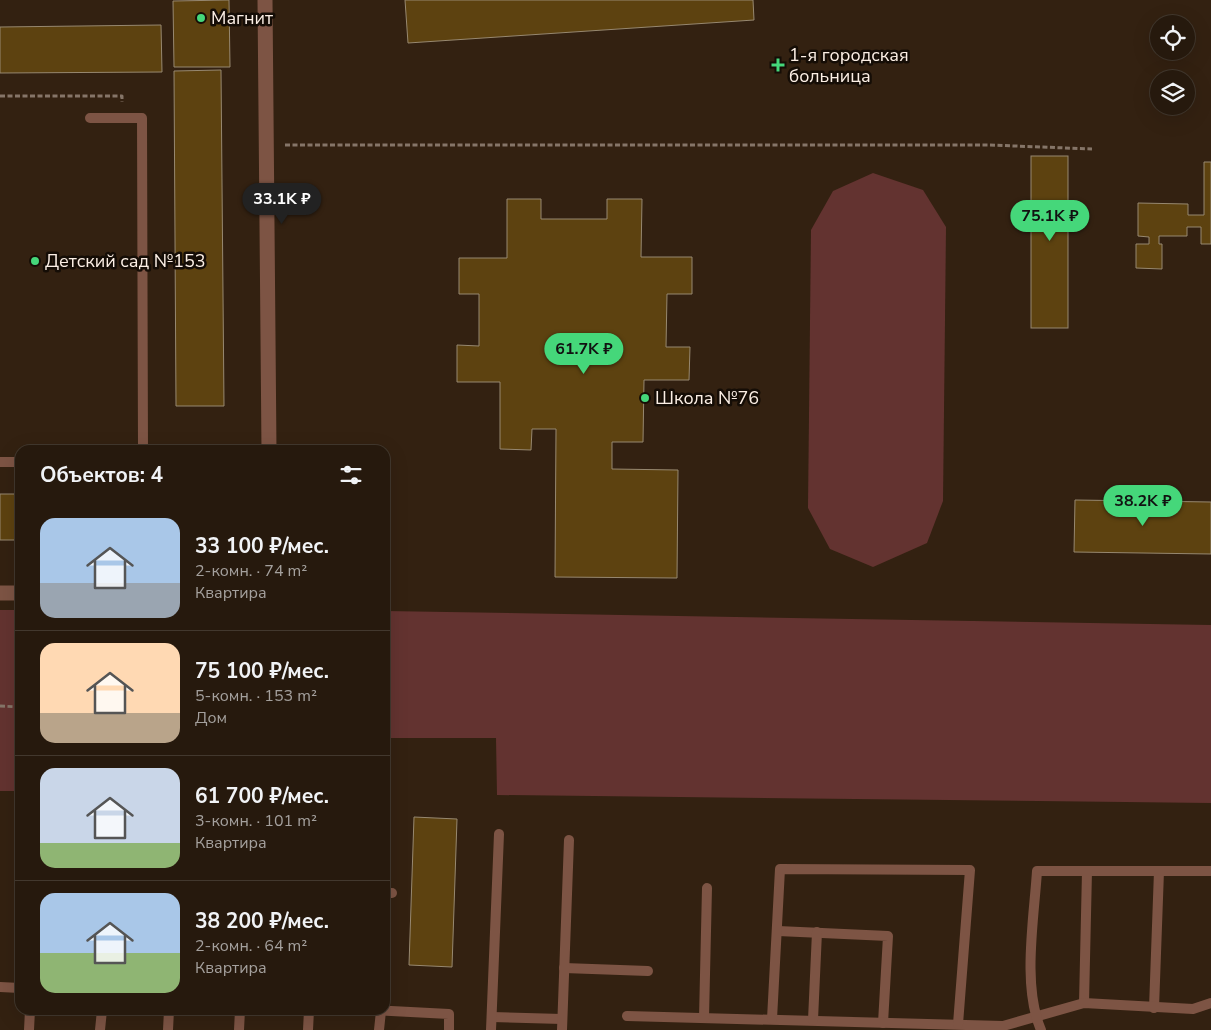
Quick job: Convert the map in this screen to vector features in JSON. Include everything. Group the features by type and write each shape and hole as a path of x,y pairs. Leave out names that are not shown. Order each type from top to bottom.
{"street":[{"path":"264,0 269,445"},
{"path":"0,593 15,593"}],"lane":[{"path":"90,118 142,118 142,445"},
{"path":"0,462 15,462"},
{"path":"492,1030 499,834"},
{"path":"492,1016 562,1025 569,840"},
{"path":"772,1019 780,869 970,870 958,1024"},
{"path":"1041,1030 1035,1016 1030,979 1037,871 1211,871"},
{"path":"1084,1003 1087,871"},
{"path":"1154,1008 1159,871"},
{"path":"704,1018 707,888"},
{"path":"778,931 888,936 883,1023"},
{"path":"813,1020 817,932"},
{"path":"564,968 648,971"},
{"path":"0,987 15,988"},
{"path":"627,1016 1003,1026 1084,1003 1193,1009 1211,1003"},
{"path":"390,1011 449,1014 449,1030"},
{"path":"29,1030 30,1015"},
{"path":"100,1030 102,1015"},
{"path":"168,1030 169,1015"},
{"path":"238,1030 240,1015"},
{"path":"308,1030 309,1015"},
{"path":"379,1030 380,1015"}],"path":[{"path":"0,96 122,96 122,118"},
{"path":"266,145 989,145 1092,149"},
{"path":"0,706 15,706"}],"shaded area":[{"path":"873,173 923,190 946,227 943,501 927,543 873,567 830,549 808,508 811,230 833,191"},
{"path":"0,610 15,610 15,791 0,791"},
{"path":"390,611 1211,625 1211,803 497,795 496,738 390,738"}],"building":[{"name":"Магнит","path":"229,0 230,67 174,67 173,1"},
{"path":"405,0 753,0 754,20 408,43"},
{"path":"161,25 162,72 0,73 0,27"},
{"path":"221,70 224,406 176,406 174,71"},
{"path":"1031,156 1068,156 1068,328 1031,328"},
{"path":"1204,162 1211,162 1211,244 1201,244 1201,227 1187,227 1187,236 1159,236 1159,244 1162,244 1162,269 1136,268 1136,244 1149,244 1149,237 1138,236 1138,203 1188,204 1188,215 1204,215"},
{"path":"507,199 541,199 541,219 607,219 607,199 642,199 641,257 692,257 692,294 667,294 666,347 690,347 689,380 644,380 643,442 612,442 612,469 678,470 677,578 555,577 556,429 532,429 531,450 500,449 500,382 457,382 457,345 479,346 479,294 459,294 459,258 507,258"},
{"path":"0,494 15,494 15,540 0,540"},
{"path":"1075,500 1211,502 1211,554 1074,552"},
{"path":"414,817 457,819 452,967 409,965"}],"place":[{"name":"Магнит","path":"201,18"},
{"name":"1-я городская больница","path":"778,65"},
{"name":"Детский сад №153","path":"35,261"},
{"name":"Школа №76","path":"645,398"}]}
